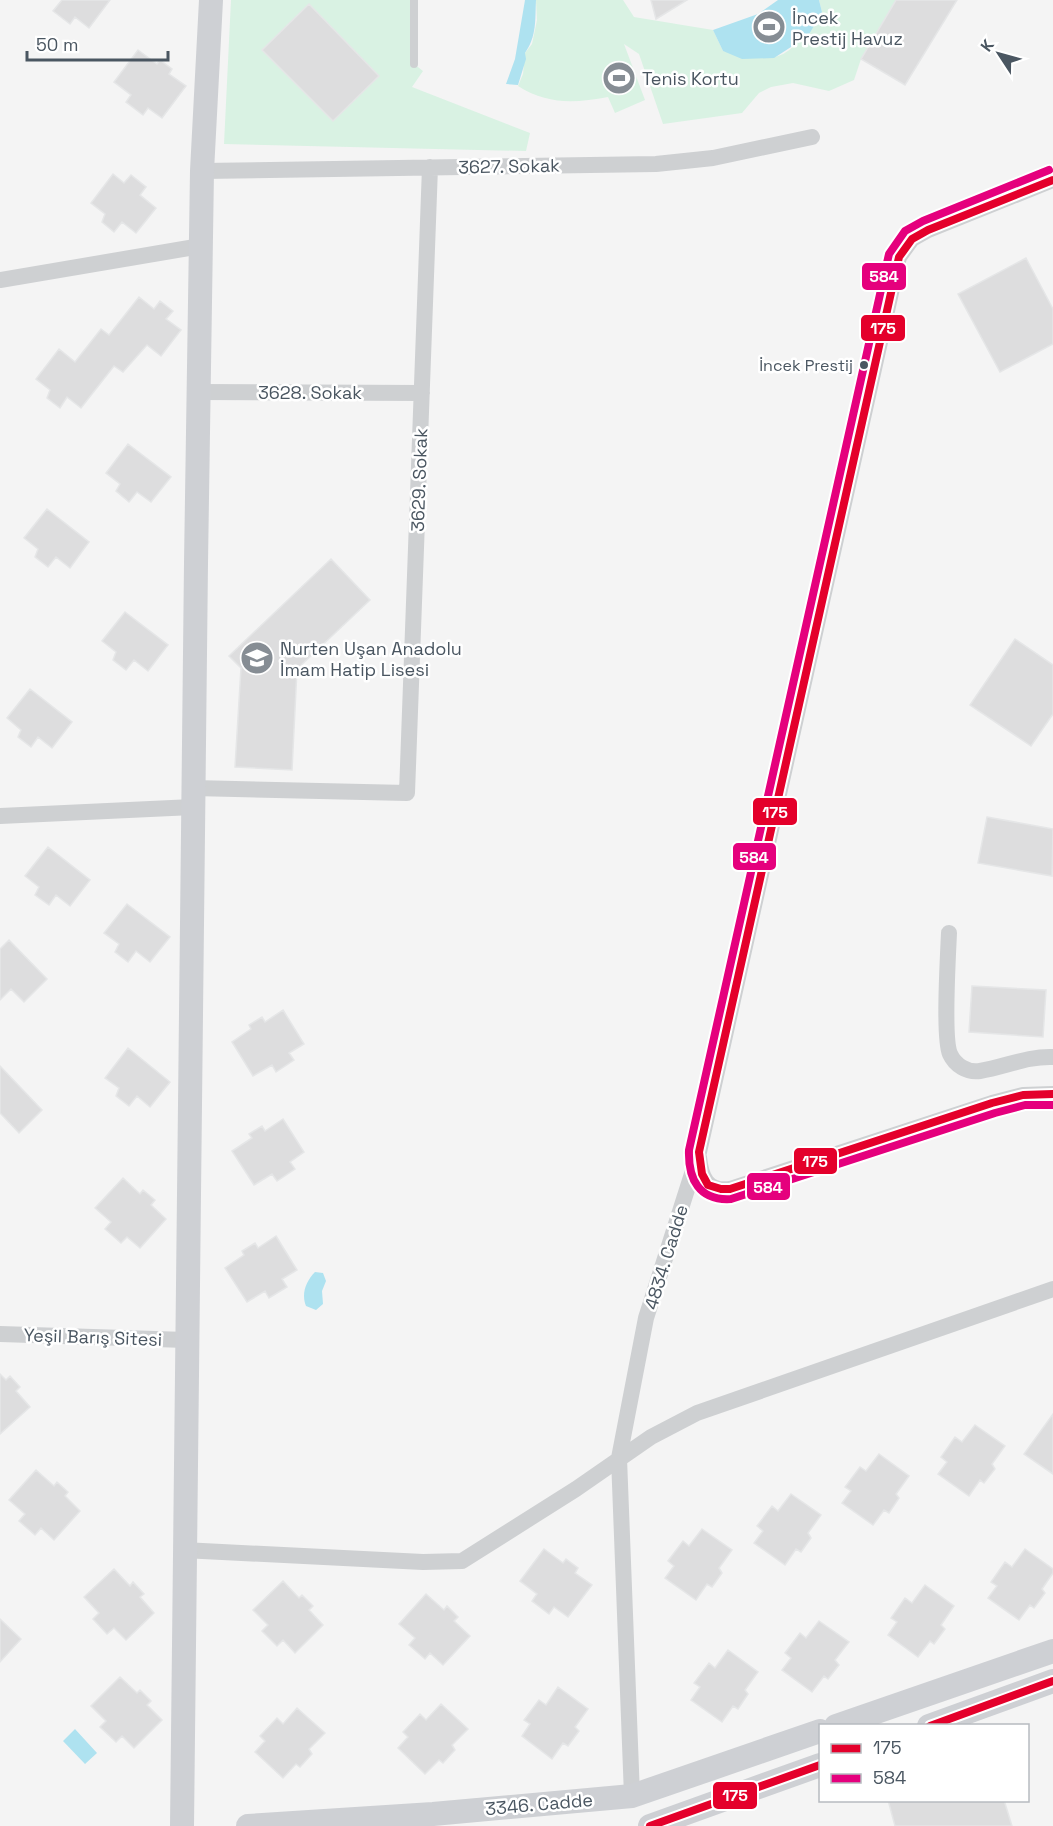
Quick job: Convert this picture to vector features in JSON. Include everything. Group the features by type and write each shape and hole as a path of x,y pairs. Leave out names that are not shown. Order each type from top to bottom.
{"street":[{"path":"182,1826 183,1550 198,392 202,171 211,0"},
{"name":"3627. Sokak","path":"202,171 656,164 713,158 813,137"},
{"name":"3629. Sokak","path":"193,798 407,793 430,167"},
{"name":"4834. Cadde","path":"632,1796 619,1458 646,1318 699,1152 900,257 912,239 928,230 1053,180"},
{"path":"0,280 201,246"},
{"name":"3628. Sokak","path":"198,392 422,393"},
{"path":"0,816 193,798"},
{"path":"949,933 949,1052 957,1065 969,1071 979,1071 1037,1056 1053,1057"},
{"path":"699,1152 701,1174 708,1185 720,1191 992,1103 1023,1095 1053,1094"},
{"path":"183,1550 423,1562 462,1561 651,1437 697,1413 1053,1289"},
{"name":"Yeşil Barış Sitesi","path":"0,1334 186,1340"},
{"path":"839,1724 1053,1651"},
{"path":"932,1724 1053,1681"},
{"name":"3346. Cadde","path":"248,1826 433,1814 632,1796 819,1731"},
{"path":"650,1826 819,1765"},
{"path":"632,1796 635,1826"}],"lane":[{"path":"414,0 414,64"}],"green space":[{"path":"231,0 414,0 414,64 423,71 412,87 530,133 526,151 224,144"},
{"path":"536,0 623,0 634,17 713,30 723,51 759,58 782,55 790,49 822,12 819,0 896,0 861,59 854,80 829,91 793,83 771,87 759,93 742,113 663,124 639,54 624,44 645,100 615,113 608,97 562,101 540,97 518,86 523,74 525,53 532,44 537,20"}],"water":[{"path":"525,0 536,0 533,34 525,53 526,59 518,85 506,84 515,59"},
{"name":"İncek Prestij Havuz","path":"778,0 819,0 822,12 808,36 774,58 742,59 723,51 713,30 758,14"},
{"path":"315,1272 323,1273 326,1281 322,1291 323,1304 316,1310 306,1306 304,1297 309,1279"},
{"path":"75,1729 97,1753 85,1764 63,1741"}],"building":[{"path":"62,0 110,0 89,28 75,17 70,24 53,11"},
{"path":"651,0 687,0 656,19"},
{"path":"896,0 957,0 905,85 861,59"},
{"path":"309,4 379,76 333,121 262,50"},
{"path":"138,50 157,64 160,60 172,69 169,74 186,86 162,118 148,108 143,115 126,102 131,95 114,82"},
{"path":"113,174 124,183 131,175 146,187 140,195 156,208 136,233 122,222 114,232 102,222 105,214 91,203"},
{"path":"1026,258 1053,309 1053,344 1000,372 958,294"},
{"path":"139,297 154,309 160,301 173,311 166,319 181,330 161,356 147,345 123,372 114,366 81,408 67,397 60,408 47,398 50,390 36,379 59,349 75,362 101,329 109,335"},
{"path":"128,444 171,477 151,502 137,492 129,502 116,491 120,484 106,473"},
{"path":"47,509 89,542 70,568 56,557 48,567 35,557 38,549 24,538"},
{"path":"331,559 370,600 297,669 292,770 235,767 241,668 229,656"},
{"path":"125,612 168,645 148,671 134,660 126,670 113,660 116,652 102,641"},
{"path":"1015,639 1053,665 1053,714 1031,746 970,705"},
{"path":"30,689 72,722 52,748 38,737 31,747 18,737 21,730 7,718"},
{"path":"987,817 1053,829 1052,876 978,863"},
{"path":"48,847 90,880 70,906 56,895 49,905 35,895 39,887 25,876"},
{"path":"127,904 170,937 150,962 136,951 128,962 115,952 119,944 104,933"},
{"path":"9,940 47,979 24,1002 11,989 0,1000 0,949"},
{"path":"972,986 1046,990 1043,1037 969,1032"},
{"path":"283,1010 304,1044 289,1053 294,1060 276,1072 272,1065 253,1076 232,1042 251,1029 249,1025 262,1017 265,1022"},
{"path":"128,1048 170,1082 150,1107 137,1096 129,1106 116,1096 119,1088 105,1078"},
{"path":"0,1066 42,1110 19,1133 0,1113"},
{"path":"283,1119 304,1152 290,1162 295,1169 277,1181 272,1174 254,1185 232,1151 252,1138 249,1134 262,1126 265,1131"},
{"path":"123,1178 140,1194 143,1190 155,1200 151,1205 166,1219 140,1248 127,1237 121,1243 105,1229 111,1222 95,1208"},
{"path":"276,1236 297,1270 282,1279 287,1287 269,1298 265,1291 247,1302 225,1268 244,1255 242,1251 255,1243 258,1248"},
{"path":"0,1374 6,1380 10,1376 20,1387 16,1391 30,1407 0,1434"},
{"path":"1053,1414 1053,1474 1024,1454"},
{"path":"975,1425 1005,1446 992,1464 995,1469 984,1483 980,1480 969,1496 938,1474 947,1462 941,1457 955,1437 962,1442"},
{"path":"879,1454 909,1476 896,1494 899,1498 889,1513 884,1510 873,1525 842,1503 851,1491 845,1487 860,1467 866,1471"},
{"path":"36,1470 54,1486 57,1482 68,1492 65,1496 80,1511 54,1540 41,1528 35,1535 19,1521 25,1514 9,1500"},
{"path":"791,1494 821,1515 808,1533 811,1538 801,1552 796,1549 785,1565 754,1543 763,1531 757,1526 772,1506 778,1511"},
{"path":"702,1529 732,1550 719,1568 722,1573 712,1587 707,1584 696,1600 665,1578 674,1566 668,1561 683,1541 689,1546"},
{"path":"544,1549 563,1563 566,1559 578,1568 575,1573 592,1585 568,1617 554,1607 549,1614 532,1601 537,1594 520,1581"},
{"path":"1025,1549 1053,1569 1053,1573 1042,1589 1045,1593 1034,1608 1030,1605 1019,1620 988,1598 997,1586 991,1582 1005,1562 1012,1567"},
{"path":"114,1569 130,1586 133,1582 144,1594 140,1597 154,1613 126,1640 114,1628 107,1634 93,1619 99,1613 84,1597"},
{"path":"283,1581 299,1598 302,1595 313,1606 309,1610 323,1625 295,1653 283,1640 277,1646 262,1631 268,1625 253,1610"},
{"path":"925,1585 954,1606 941,1625 945,1629 934,1644 930,1641 918,1657 888,1635 897,1622 891,1618 905,1598 912,1603"},
{"path":"426,1594 444,1610 447,1606 458,1617 454,1621 470,1636 443,1665 430,1653 425,1659 409,1645 415,1638 399,1624"},
{"path":"0,1619 21,1639 0,1662"},
{"path":"819,1621 849,1642 835,1660 839,1665 828,1679 824,1676 812,1692 782,1670 791,1658 785,1653 800,1633 806,1638"},
{"path":"728,1650 758,1672 745,1690 748,1694 738,1709 733,1706 722,1722 691,1700 700,1687 694,1683 709,1663 715,1668"},
{"path":"120,1677 137,1693 140,1690 151,1701 147,1705 162,1720 134,1748 122,1736 116,1742 100,1727 106,1721 91,1706"},
{"path":"558,1687 588,1709 575,1727 579,1731 568,1746 563,1743 552,1759 522,1736 530,1724 524,1720 539,1700 546,1705"},
{"path":"441,1704 468,1729 452,1745 455,1750 443,1763 439,1760 425,1774 398,1748 408,1737 403,1732 420,1714 426,1720"},
{"path":"297,1708 325,1733 309,1749 312,1754 300,1767 296,1764 283,1778 255,1752 265,1741 260,1736 277,1718 283,1724"},
{"path":"889,1802 1005,1802 1012,1826 895,1826"}],"transit line":[{"name":"584","path":"1049,170 923,221 905,231 889,254 689,1150 689,1161 693,1179 703,1192 720,1199 731,1199 995,1113 1025,1105 1053,1105"},
{"name":"175","path":"1053,180 928,230 912,239 899,257 699,1152 702,1174 708,1185 730,1189 992,1103 1023,1095 1053,1094"},
{"name":"175","path":"935,1724 1053,1681"},
{"name":"175","path":"650,1826 819,1765"}],"place":[{"name":"İncek Prestij Havuz","path":"769,27"},
{"name":"Tenis Kortu","path":"619,78"},
{"name":"İncek Prestij","path":"864,365"},
{"name":"Nurten Uşan Anadolu İmam Hatip Lisesi","path":"257,658"}]}
